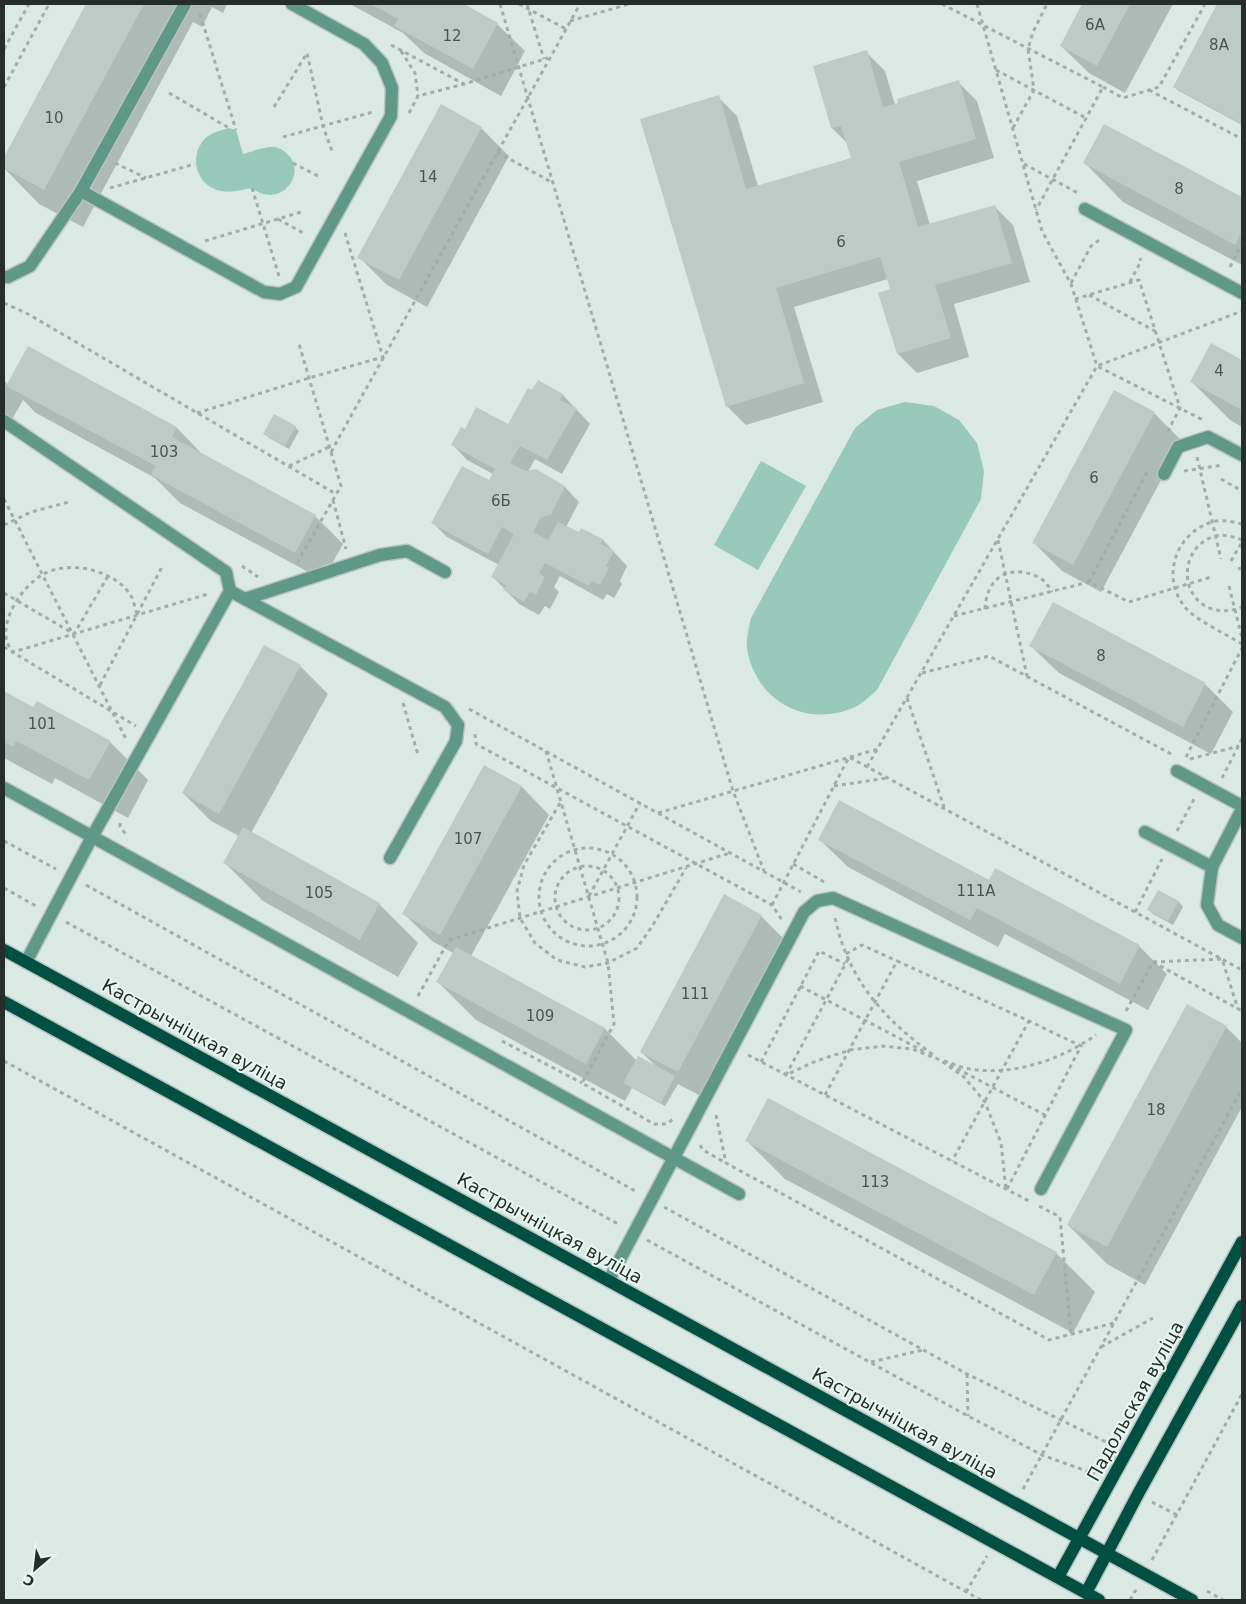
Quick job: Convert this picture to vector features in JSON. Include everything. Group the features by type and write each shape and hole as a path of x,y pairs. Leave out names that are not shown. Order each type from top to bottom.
{"main road":[{"name":"Кастрычніцкая вуліца","path":"4,950 1192,1600"},
{"path":"4,1002 1099,1600"},
{"name":"Падольская вуліца","path":"1058,1577 1242,1242"},
{"path":"1086,1593 1138,1494 1242,1306"}],"lane":[{"path":"4,277 8,277 30,266 81,191 185,4"},
{"path":"81,191 264,292 280,294 296,286 391,116 392,88 382,63 364,44 292,4"},
{"path":"1085,209 1242,293"},
{"path":"4,420 226,572 230,591 92,837 26,962"},
{"path":"1170,474 1178,447 1208,438 1242,455"},
{"path":"245,599 380,555 407,551 445,572"},
{"path":"230,591 446,707 458,725 456,742 390,858"},
{"path":"1181,766 1242,807 1212,867 1207,905 1218,925 1242,938"},
{"path":"4,788 739,1194"},
{"path":"1145,832 1212,867"},
{"path":"609,1280 675,1159 804,912 817,901 833,898 1126,1030 1041,1189"}],"path":[{"path":"4,49 29,4"},
{"path":"4,87 50,4"},
{"path":"500,4 733,791 764,871"},
{"path":"519,4 566,29"},
{"path":"527,4 544,60"},
{"path":"331,452 580,4"},
{"path":"570,20 629,4"},
{"path":"942,4 1123,98 1159,87 1204,4"},
{"path":"977,4 1042,231 1070,284 1097,366 1204,420"},
{"path":"1013,129 1034,90 1028,49 1033,32 1047,4"},
{"path":"200,13 236,130"},
{"path":"383,41 464,84"},
{"path":"401,50 415,73 418,96 404,122"},
{"path":"274,107 307,53 323,126 333,154"},
{"path":"418,96 549,58"},
{"path":"996,70 1086,118"},
{"path":"1036,210 1103,87"},
{"path":"1149,90 1242,140"},
{"path":"169,93 229,128"},
{"path":"284,137 379,110 376,116"},
{"path":"497,152 553,184"},
{"path":"110,160 146,178"},
{"path":"293,163 320,177"},
{"path":"102,190 195,164"},
{"path":"252,188 280,280"},
{"path":"207,247 199,242 300,212"},
{"path":"278,218 309,236"},
{"path":"345,232 383,357"},
{"path":"1070,284 1091,246 1100,238 1105,237"},
{"path":"1228,272 1242,243"},
{"path":"1130,283 1141,261 1138,256"},
{"path":"1075,299 1139,280 1180,408 1167,434"},
{"path":"1088,295 1156,331"},
{"path":"4,303 28,314 336,494"},
{"path":"867,767 1097,366 1242,312"},
{"path":"296,566 341,486 299,344"},
{"path":"197,413 383,357"},
{"path":"288,466 329,447"},
{"path":"1196,456 1221,560"},
{"path":"1170,474 1232,464"},
{"path":"1089,582 1148,469"},
{"path":"1221,479 1242,491"},
{"path":"4,499 131,748"},
{"path":"332,499 348,556"},
{"path":"4,525 31,512 70,502"},
{"path":"1242,524 1229,521 1212,522 1191,533 1178,549 1172,568 1174,589 1184,607 1200,620 1242,644"},
{"path":"1231,561 1242,541 1230,536 1215,536 1201,543 1191,555 1186,570 1188,585 1195,598 1206,607 1220,611 1234,610 1242,607"},
{"path":"998,539 1027,676"},
{"path":"99,686 163,565"},
{"path":"242,566 258,577"},
{"path":"13,652 6,642 6,626 10,610 26,588 43,574 71,567 91,569 108,576 121,584 132,597 137,614"},
{"path":"985,608 985,598 990,587 997,578 1006,573 1029,573 1044,581 1052,592"},
{"path":"74,634 108,576"},
{"path":"954,616 1089,582 1129,602 1211,577"},
{"path":"1228,586 1242,638"},
{"path":"4,593 74,634"},
{"path":"13,652 137,614 214,593"},
{"path":"4,647 141,729"},
{"path":"1181,766 1242,648"},
{"path":"921,674 989,656 1175,756"},
{"path":"907,698 944,808"},
{"path":"410,704 402,700 418,755"},
{"path":"464,707 809,896"},
{"path":"473,711 474,720"},
{"path":"475,728 476,744 772,905 783,921 788,915"},
{"path":"1220,780 1242,739"},
{"path":"1181,766 1238,746"},
{"path":"658,813 878,749"},
{"path":"546,751 608,963 614,1024 582,1083 654,1124 668,1124 679,1114"},
{"path":"849,757 1242,970"},
{"path":"772,905 849,757"},
{"path":"1181,766 1192,765"},
{"path":"834,786 887,778"},
{"path":"560,802 524,865 517,892 520,918 535,943 557,960 585,967 608,963 637,948 653,926 686,868"},
{"path":"588,896 640,803"},
{"path":"120,816 120,826 127,836"},
{"path":"4,841 967,1374 1110,1444"},
{"path":"594,848 612,854 626,865 635,882 638,901 632,920 620,935 602,944 583,945 565,940 550,928 541,911 539,892 545,873 557,858 574,850 594,848"},
{"path":"418,996 449,940 588,896 686,868 731,852"},
{"path":"793,864 832,886"},
{"path":"592,865 604,869 618,887 620,900 617,912 609,922 598,929 585,930 572,927 562,918 556,906 555,894 559,881 568,872 579,866 592,865"},
{"path":"4,888 1042,1455"},
{"path":"834,913 839,936 846,955 875,1003 895,1025 964,1077 985,1102 1001,1143 1006,1189"},
{"path":"846,955 862,945 1081,1046"},
{"path":"761,1062 819,951 845,964"},
{"path":"786,1075 848,959"},
{"path":"1153,962 1222,959"},
{"path":"1222,959 1238,1009"},
{"path":"825,1095 897,961"},
{"path":"1153,962 1242,1011"},
{"path":"1125,1013 1153,962"},
{"path":"800,986 1045,1115"},
{"path":"952,1161 1029,1021"},
{"path":"786,1075 816,1061 850,1050 882,1046 912,1049 969,1069 1002,1071 1050,1060 1081,1046 1103,1031"},
{"path":"1006,1189 1081,1046"},
{"path":"741,1051 1060,1217 1071,1334"},
{"path":"4,1061 980,1600"},
{"path":"1015,1504 1242,1089"},
{"path":"715,1112 726,1163"},
{"path":"697,1138 703,1150 1049,1340 1114,1323"},
{"path":"1100,1348 1153,1318"},
{"path":"870,1362 924,1350"},
{"path":"967,1374 968,1416"},
{"path":"1130,1600 1242,1394"},
{"path":"966,1592 994,1542"}],"green space":[{"path":"229,128 236,130 243,154 270,147 284,151 292,159 294,168 293,178 289,186 282,192 273,195 263,194 252,188 225,192 207,184 198,172 196,157 198,149 207,136"},
{"path":"905,402 934,406 959,420 977,443 984,471 981,499 877,690 853,708 835,713 817,714 800,712 785,705 771,695 760,682 752,666 747,648 751,618 855,428 877,410"},
{"path":"761,461 806,486 758,570 714,545"}],"building":[{"path":"86,4 144,4 44,190 4,168 4,157"},
{"path":"371,4 464,4 498,23 473,69 394,26 398,19"},
{"path":"1082,4 1130,4 1097,66 1060,46"},
{"path":"1217,4 1242,4 1242,124 1173,87"},
{"path":"867,50 883,107 898,103 897,99 959,80 976,139 899,162 918,227 995,205 1012,263 935,285 951,338 897,354 878,293 890,289 880,257 776,288 804,383 726,407 640,119 719,95 746,189 851,158 841,126 831,128 813,66"},
{"path":"441,104 482,127 399,280 357,258"},
{"path":"1104,124 1242,197 1242,231 1235,245 1083,163"},
{"path":"1211,343 1242,360 1242,410 1190,382"},
{"path":"28,346 177,427 172,437 316,515 295,553 151,475 156,466 6,386"},
{"path":"538,380 563,394 560,400 577,408 547,460 520,446 510,463 526,471 536,469 565,486 551,515 541,517 533,532 548,540 558,522 579,532 581,528 603,539 601,544 614,551 606,566 609,568 600,585 592,581 589,586 545,563 539,573 545,577 536,595 530,592 524,602 503,590 506,585 491,577 514,534 502,527 488,554 431,523 462,466 489,480 495,469 451,445 461,427 465,429 476,407 508,424 528,388 532,390"},
{"path":"1114,390 1155,412 1073,565 1032,543"},
{"path":"274,414 296,426 285,446 263,434"},
{"path":"1053,602 1206,683 1183,727 1029,646"},
{"path":"264,645 301,665 219,814 182,793"},
{"path":"4,691 33,707 37,701 111,741 89,780 16,741 13,747 4,742"},
{"path":"484,765 522,786 440,935 402,914"},
{"path":"839,800 989,880 995,868 1140,945 1120,984 977,908 970,920 818,840"},
{"path":"243,827 380,903 360,940 223,863"},
{"path":"1158,890 1179,901 1168,921 1147,910"},
{"path":"724,894 762,915 678,1072 640,1052"},
{"path":"456,947 605,1028 586,1064 436,982"},
{"path":"1187,1004 1227,1026 1107,1247 1067,1225"},
{"path":"638,1056 675,1076 661,1103 623,1083"},
{"path":"768,1098 1057,1252 1034,1295 745,1141"}]}
